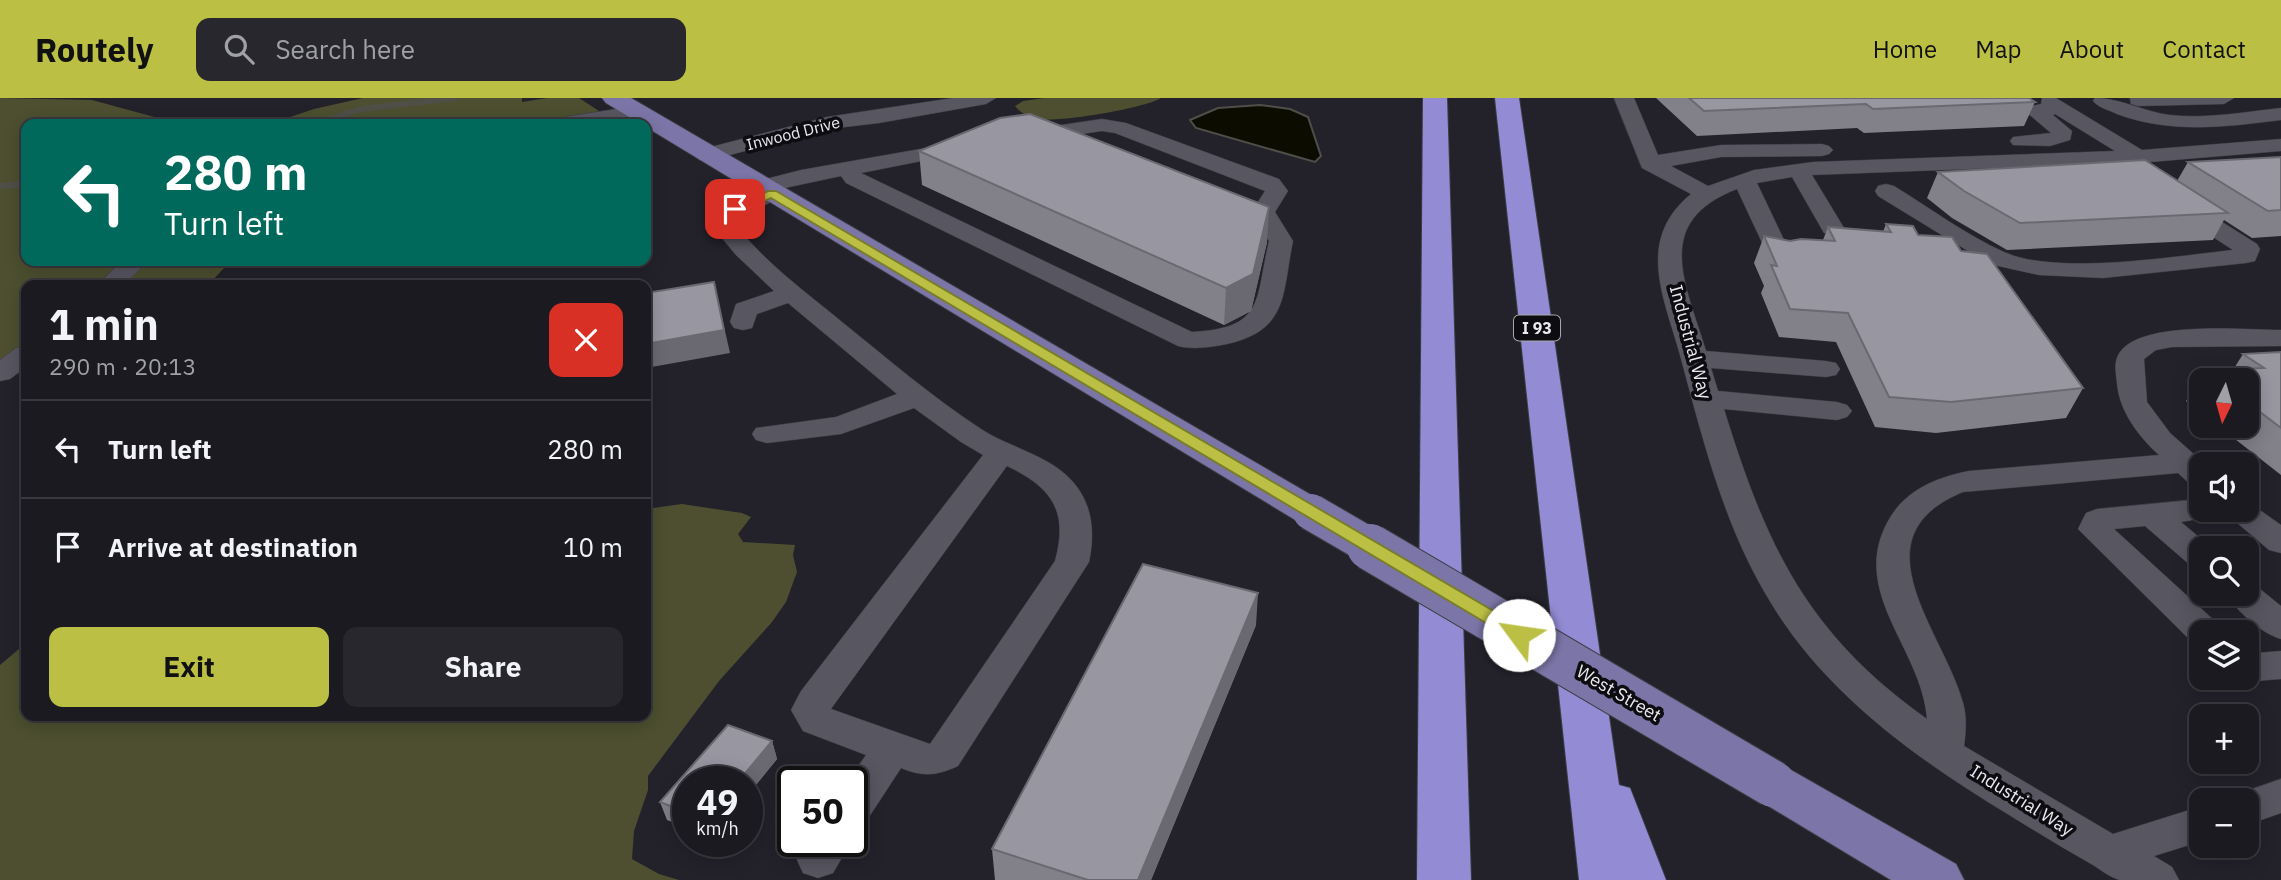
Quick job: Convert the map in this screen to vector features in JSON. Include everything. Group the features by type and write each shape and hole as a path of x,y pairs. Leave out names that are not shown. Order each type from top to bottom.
{"highway":[{"path":"1435,98 1444,880"},
{"name":"I 93","path":"1507,98 1606,880"},
{"path":"1588,733 1639,880"}],"main road":[{"name":"West Street","path":"625,105 648,119"},
{"name":"West Street","path":"651,121 1937,880"}],"street":[{"name":"Inwood Drive","path":"720,162 827,123 879,117 986,98"},
{"path":"1624,98 1650,163 1707,194"},
{"path":"2101,99 2224,98"},
{"path":"2101,99 2134,115 2164,122 2208,122 2281,114"},
{"path":"1650,163 1721,151 1914,146 2058,138 2064,134 2035,111 2050,103 2137,166"},
{"path":"576,119 625,105"},
{"name":"Inwood Drive","path":"720,162 879,117"},
{"path":"1002,141 1098,125 1115,126 1267,182 1277,191 1263,212"},
{"path":"1051,132 1101,151"},
{"name":"Industrial Way","path":"2157,880 2048,818 1944,750 1867,693 1827,653 1800,620 1769,570 1754,536 1706,399 1675,285 1669,238 1680,216 1707,194 1744,180 1800,171 2104,156 2137,166 2281,145"},
{"path":"975,146 846,169 767,190 735,209 726,219 724,226 732,237 792,293 918,396 974,438 1001,452 1054,480 1065,492 1071,506 1077,535 1072,562 947,753 927,761 817,720 811,713 812,704 1001,452"},
{"path":"1914,146 1970,186"},
{"path":"2028,160 2061,181"},
{"path":"1843,168 1998,259 2039,268 2103,271 2246,256 2248,249 2170,199"},
{"path":"846,169 854,178 1188,340 1231,336 1265,316 1282,243 1263,212 1213,193"},
{"path":"1800,171 1832,229"},
{"path":"1744,180 1781,259"},
{"path":"1886,191 1922,189"},
{"path":"115,280 130,266"},
{"path":"743,322 745,310 792,293"},
{"path":"2189,468 2159,439 2133,402 2129,363 2133,355 2147,344 2172,339 2281,338"},
{"path":"0,373 21,358"},
{"path":"1695,358 1826,369"},
{"path":"767,434 841,425 918,396"},
{"path":"1706,399 1837,411"},
{"path":"1944,750 1947,730 1944,704 1937,680 1900,601 1892,571 1894,541 1905,517 1923,499 1950,485 1981,479 2189,471"},
{"path":"2189,511 2097,520 2094,529 2191,620"},
{"path":"2152,514 2189,546"},
{"path":"2256,522 2281,542"},
{"path":"2258,606 2281,626"},
{"path":"2259,667 2281,665"},
{"path":"868,784 892,749"},
{"path":"2259,804 2281,796"},
{"path":"2110,853 2189,827"}],"green space":[{"path":"0,98 92,100 162,119 21,119 21,266 226,266 213,280 130,280 132,277 110,280 21,280 21,349 0,365"},
{"path":"363,98 522,98 522,102 547,98 579,98 611,119 284,119"},
{"path":"1044,98 1161,98 1120,110 1048,120 1028,116 1015,106 1023,101"},
{"path":"682,504 742,513 751,517 738,534 743,542 795,545 793,555 797,572 786,602 772,622 719,681 648,776 648,790 634,831 632,859 659,874 679,880 0,880 0,665 21,647 21,721 651,721 651,508"}],"shaded area":[{"path":"1260,105 1290,109 1308,117 1321,156 1315,162 1196,128 1190,120 1218,108"}],"building":[{"path":"1689,98 2029,98 2035,102 1873,109 1866,104 1704,111"},
{"path":"1030,114 1269,207 1253,274 1226,288 919,151 1000,118"},
{"path":"2281,157 2281,210 2268,211 2188,162"},
{"path":"2145,160 2228,213 2020,223 1964,191 1938,172"},
{"path":"1886,224 1913,226 1918,235 1952,237 1961,251 1987,254 2083,388 1951,402 1889,397 1848,313 1790,309 1771,265 1777,266 1764,236 1790,241 1835,241 1828,227 1891,232"},
{"path":"714,282 724,330 651,343 651,292"},
{"path":"2281,352 2281,428 2259,411 2259,368 2264,368 2243,354"},
{"path":"1143,564 1258,593 1138,880 1088,880 992,849"},
{"path":"728,725 772,741 751,766 692,766"},
{"path":"672,788 672,807 660,802"}],"waterway":[{"path":"329,119 361,109 455,98"},
{"path":"0,186 21,184"}],"route":[{"path":"735,209 772,193 1519,635"}]}
